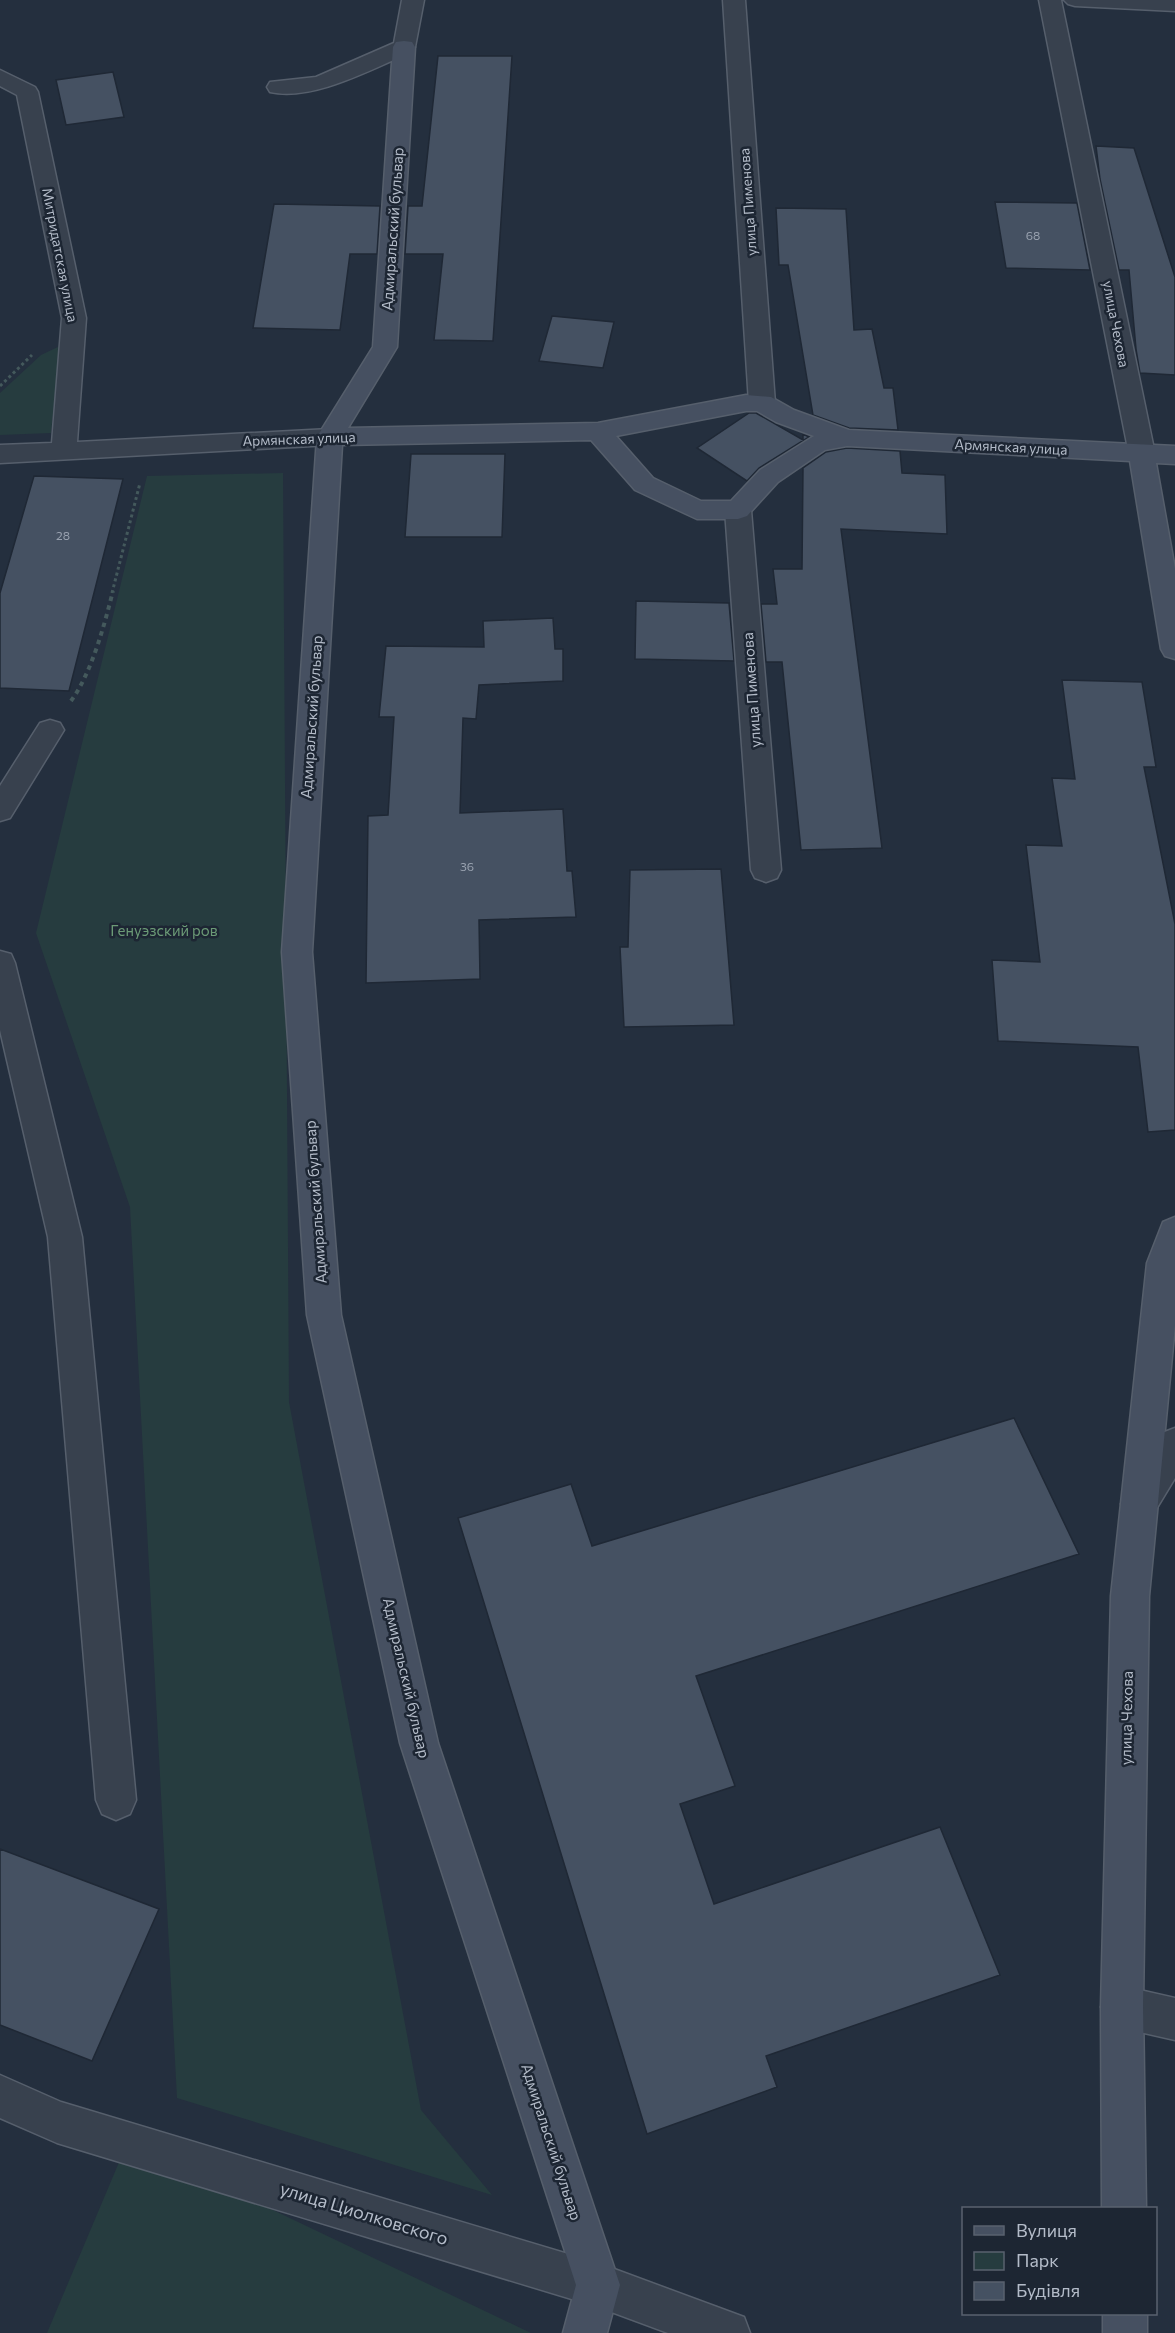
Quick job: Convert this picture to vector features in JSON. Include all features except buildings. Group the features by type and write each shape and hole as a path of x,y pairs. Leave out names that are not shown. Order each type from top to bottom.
{"street":[{"path":"278,87 320,83 404,47 413,0"},
{"name":"улица Пименова","path":"734,0 762,403"},
{"name":"улица Чехова","path":"1050,0 1142,454 1175,649"},
{"path":"1076,0 1175,5"},
{"name":"Адмиральский бульвар","path":"404,47 385,347 330,437 297,952 324,1315 419,1743 598,2285"},
{"name":"Митридатская улица","path":"0,77 27,92 74,318 64,450"},
{"name":"Армянская улица","path":"0,454 330,437 598,431 726,406 762,403 785,416 847,438"},
{"path":"598,431 644,484 697,510 738,510"},
{"name":"Армянская улица","path":"738,510 769,476 818,443 847,438 1175,455"},
{"name":"улица Пименова","path":"738,510 766,870"},
{"path":"0,810 50,730"},
{"path":"0,963 65,1237 116,1800"},
{"name":"улица Чехова","path":"1124,2207 1122,2007 1130,1596 1164,1263 1175,1232"},
{"path":"1139,1504 1175,1446"},
{"path":"1122,2007 1175,2019"},
{"name":"улица Циолковского","path":"0,2096 57,2122 598,2285 728,2333"},
{"path":"585,2333 598,2285"},
{"path":"1125,2315 1125,2333"}],"path":[{"path":"50,730 80,689 105,622 149,445"}],"green space":[{"path":"60,346 51,433 0,435 0,393 41,355"},
{"name":"Генуэзский ров","path":"283,473 289,1402 421,2110 492,2195 177,2098 130,1207 36,933 147,476"},
{"path":"128,2141 531,2333 47,2333"}]}
